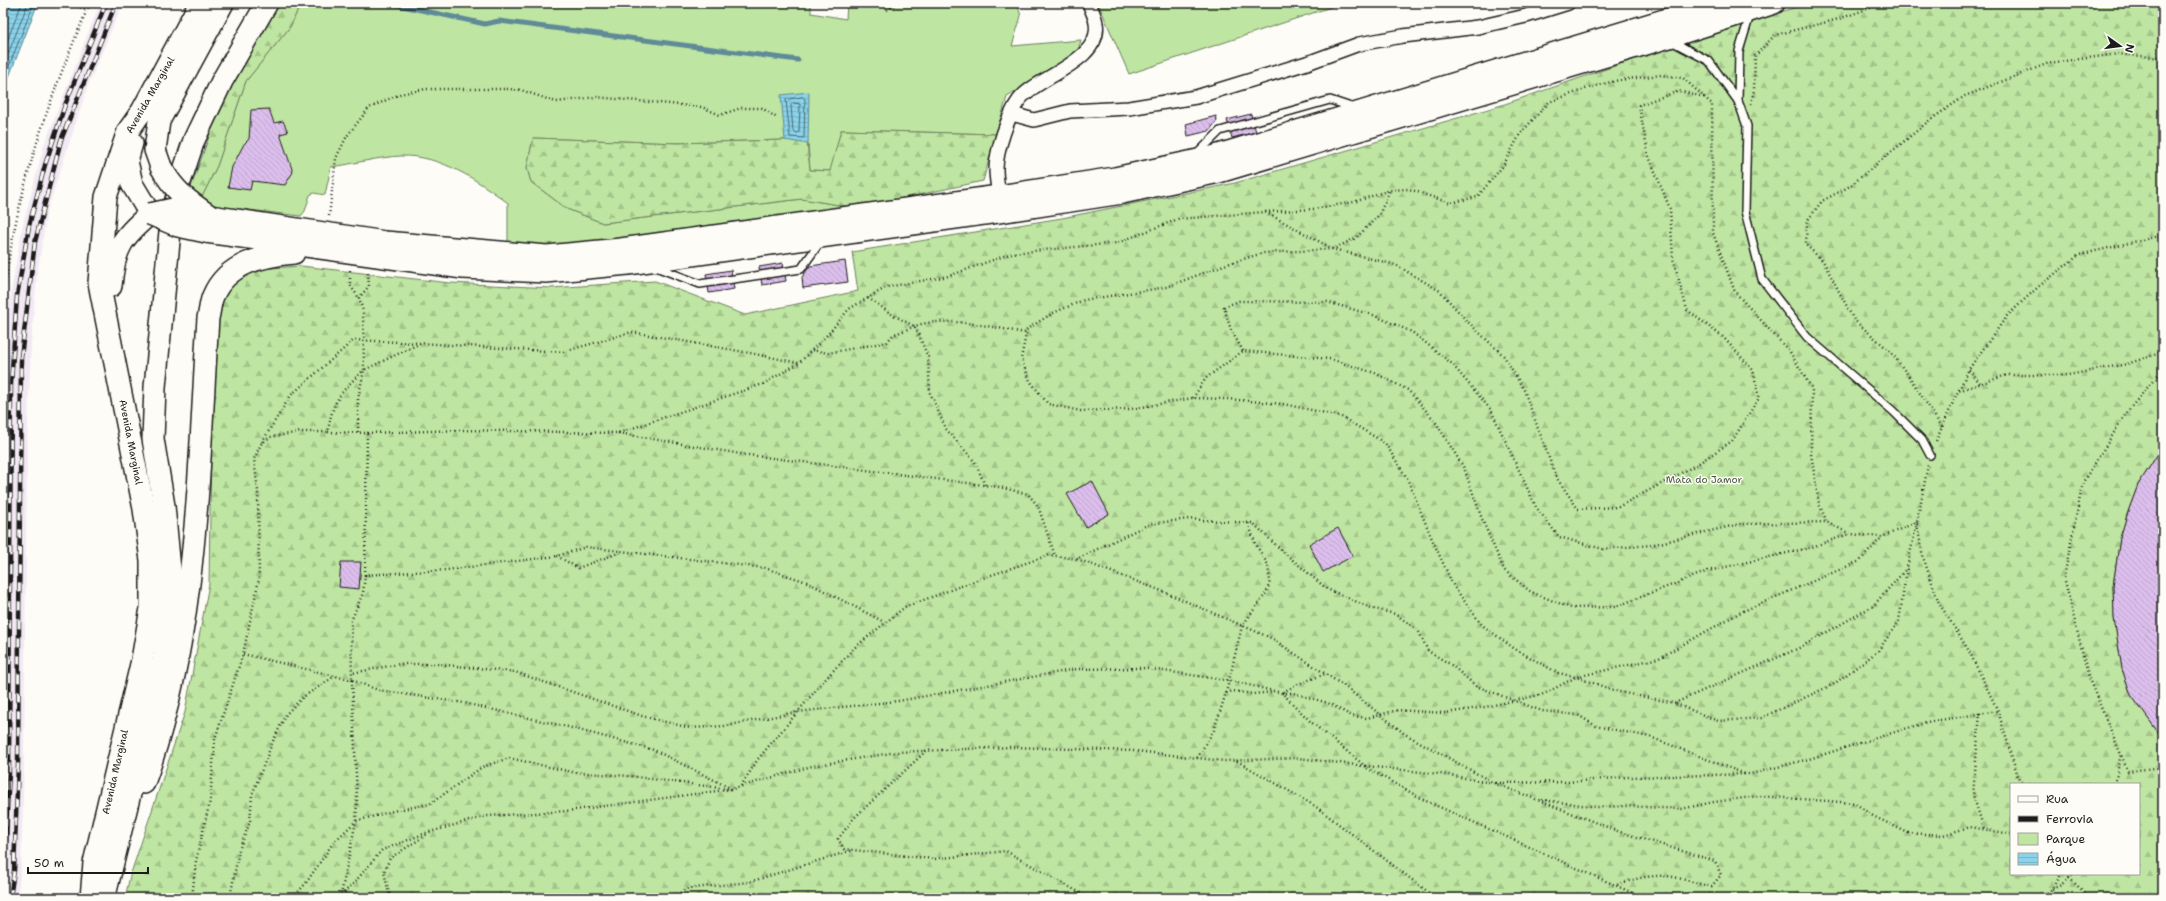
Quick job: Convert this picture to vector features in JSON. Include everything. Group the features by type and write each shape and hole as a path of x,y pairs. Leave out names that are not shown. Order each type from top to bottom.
{"main road":[{"name":"Avenida Marginal","path":"101,896 94,863 142,660 151,608 151,560 144,509 99,283 106,196 128,131 142,111 200,3"},
{"path":"208,224 170,184 161,167 155,150 159,121 223,3"},
{"name":"Avenida Marginal","path":"101,896 163,660 170,610 170,570 164,506 153,439 155,387 171,221 180,182 194,140 222,81 267,3"},
{"path":"107,320 112,266 124,238 146,214 182,208 208,224 326,242 384,242 547,256 621,249 999,196 1115,178 1212,157 1720,3"},
{"path":"101,896 152,763 169,702 184,627 191,580 208,318 213,296 225,277 241,265 264,256 326,242 358,254 463,268 546,272 645,262 1114,194 1219,172 1666,38 1774,3"},
{"path":"142,111 127,161 132,184 146,214"}],"street":[{"path":"999,196 996,168 1004,132 1018,101 1029,90 1064,70 1094,42 1097,24 1089,3"},
{"path":"1012,114 1034,120 1070,111 1129,108 1196,97 1310,62 1359,44 1403,36 1478,27 1526,16 1568,3"}],"lane":[{"path":"1738,101 1739,50 1752,10"},
{"path":"1666,38 1709,61 1738,101 1746,126 1745,211 1762,279 1807,338 1893,411 1922,440 1930,455"},
{"path":"645,262 700,284 801,269 824,237"}],"path":[{"path":"69,3 87,10"},
{"path":"3,303 6,272 23,187 46,114 90,3"},
{"path":"887,10 898,3"},
{"path":"1746,126 1754,90 1755,56 1775,35 1839,19 1884,3"},
{"path":"1942,428 1908,375 1891,352 1854,320 1823,261 1806,245 1807,221 1822,201 1850,186 1930,120 1965,96 2049,63 2118,54 2163,58"},
{"path":"618,433 763,384 799,363 849,309 887,287 949,276 1012,252 1117,243 1178,219 1313,209 1354,202 1377,196 1390,190 1409,189 1450,203 1477,198 1503,166 1520,134 1549,102 1588,88 1619,80 1661,75 1683,78 1712,104 1713,233 1735,292 1790,352 1812,389 1810,454 1819,504 1827,522"},
{"path":"326,242 336,158 347,136 369,108 400,94 425,89 507,89 521,90 556,102 596,97 702,107 720,115 741,108 762,108 777,118"},
{"path":"1265,212 1333,249 1396,265 1440,291 1466,320 1504,356 1524,390 1556,478 1578,509 1618,507 1696,464 1732,441 1759,398 1753,370 1723,337 1687,310 1673,258 1670,209 1648,154 1639,105 1679,91 1704,97"},
{"path":"1390,190 1379,215 1356,238 1333,249 1262,253 1221,266 1167,287 1084,300 1053,313 1027,329 1021,359 1030,381 1048,404 1081,411 1131,409 1193,398 1227,399 1283,404 1340,416 1385,443 1407,478 1454,587 1482,625 1515,649 1558,673 1576,677 1619,692 1675,703 1718,721 1761,718 1834,684 1878,650 1899,621 1907,568 1930,455 1969,369 2006,316 2038,287 2079,255 2163,235"},
{"path":"358,254 350,285 359,298 363,311 364,370 358,399 358,432"},
{"path":"358,254 369,286 359,298"},
{"path":"868,298 894,316 915,326 928,356 930,393 946,429 975,462 985,485"},
{"path":"1243,350 1230,330 1224,307 1239,301 1327,302 1373,315 1412,332 1451,363 1491,410 1536,507 1559,537 1603,549 1650,545 1740,524 1827,522 1850,534 1882,537"},
{"path":"812,350 828,353 888,342 893,335 926,322 965,324 1026,333"},
{"path":"192,898 196,861 210,801 215,739 243,654 259,579 258,491 254,459 261,444 291,395 354,340 364,339 563,352 632,332 750,352 799,363"},
{"path":"328,432 331,410 346,386 364,370 421,343"},
{"path":"1193,398 1206,378 1243,350 1330,359 1375,373 1408,390 1436,421 1464,468 1482,519 1504,570 1531,592 1571,608 1615,607 1708,571 1809,548 1850,534"},
{"path":"1958,391 2008,375 2068,375 2127,364 2163,352"},
{"path":"1969,369 1981,384"},
{"path":"2163,369 2127,412 2083,482 2064,577 2089,679 2128,771 2163,767"},
{"path":"261,444 270,437 281,434 328,432 460,430 618,433 741,454 985,485 1028,494 1038,506 1055,557"},
{"path":"340,897 356,821 357,798 351,621 363,593 365,575 367,432"},
{"path":"1077,559 1149,524 1189,519 1253,523 1282,552 1327,589 1371,608 1395,614 1418,630 1428,651 1450,664 1476,686 1517,700 1542,711 1578,715 1596,726 1650,738 1745,774"},
{"path":"1197,758 1214,730 1226,693 1242,626 1267,592 1270,581 1268,565 1255,543 1248,522"},
{"path":"352,673 400,664 437,664 515,672 642,716 690,728 725,726 798,712 898,701 1076,669 1143,668 1229,680 1282,693 1293,693 1328,704 1352,716 1367,718 1398,710 1446,713 1544,694 1576,677 1659,658 1742,612 1860,561 1882,537 1917,522"},
{"path":"1917,522 1923,557 1939,603 1969,651 1998,710 2019,780 2022,783"},
{"path":"365,575 446,570 557,556 586,547 765,568 807,582 884,622"},
{"path":"557,556 578,568 623,551"},
{"path":"741,787 758,759 854,648 884,622 905,607 949,590 1049,556 1077,559 1162,592 1271,638 1325,674 1405,734 1494,783 1620,832 1715,861 1721,876 1712,886 1696,885 1667,876 1637,878 1617,885"},
{"path":"1675,703 1799,648 1873,606 1907,568"},
{"path":"243,654 352,680 378,690 464,703 572,728 654,750 732,789"},
{"path":"1282,693 1298,684 1325,674"},
{"path":"230,898 239,850 250,822 252,795 273,741 286,714 303,697 335,676"},
{"path":"1226,693 1234,691 1253,694 1277,691"},
{"path":"1282,693 1311,722 1365,766 1426,801 1644,898"},
{"path":"340,897 382,850 431,832 487,816 567,811 732,789 812,766 897,752 1020,748 1136,751 1236,761 1298,758 1449,775 1494,783 1568,782 1628,777 1745,774 1809,759 1927,722 1998,710"},
{"path":"1980,713 1973,795 1984,828"},
{"path":"927,751 854,818 838,839 844,849 934,859 1006,850 1089,898"},
{"path":"2115,783 2120,753"},
{"path":"293,898 306,884 333,842 356,821 397,810 430,804 482,768 509,758 572,772 629,776 732,789"},
{"path":"1236,761 1315,806 1436,898"},
{"path":"1537,800 1597,807 1681,809 1714,802 1759,796 1855,803 1873,816 1908,833 1944,835 1970,826 2010,834"},
{"path":"390,898 384,872 390,858 431,832"},
{"path":"674,898 685,889 749,882 854,850"},
{"path":"2052,889 2059,875"},
{"path":"2041,898 2052,889 2061,885 2072,875"},
{"path":"2069,878 2082,890 2085,898"}],"shaded area":[{"path":"100,3 123,3 89,83 47,211 37,275 31,344 27,450 24,761 21,870 17,898 3,898 3,382 9,304 22,228 44,145"}],"green space":[{"path":"279,3 301,3 290,27 246,81 217,166 201,199 190,190 216,117 236,77"},
{"path":"301,3 811,3 811,13 846,19 847,3 1017,3 1021,16 1012,46 1081,40 1077,54 1007,97 996,134 841,130 831,171 810,170 808,144 785,140 678,143 533,138 527,168 531,182 567,209 603,223 802,199 857,208 575,245 508,244 508,203 458,170 444,164 416,157 401,156 375,159 331,167 325,195 314,193 310,195 305,211 301,216 216,206 201,199 217,166 246,81 290,27"},
{"path":"1098,3 1343,3 1129,74"},
{"name":"Mata do Jamor","path":"1809,3 2163,3 2163,446 2138,485 2129,509 2120,538 2113,586 2114,618 2122,669 2131,695 2163,739 2163,898 1014,898 1012,895 909,896 909,898 125,898 130,876 185,712 209,584 211,445 216,313 223,294 234,282 257,269 301,266 450,283 551,288 655,281 745,315 858,291 852,252 1062,218 1235,183 1502,105 1655,52"},
{"path":"841,130 996,134 983,181 857,208 802,199 603,223 567,209 531,182 527,168 533,138 678,143 785,140 807,142 810,170 830,171"}],"water":[{"path":"3,3 38,3 3,92"},
{"path":"809,92 808,144 785,140 781,95"}],"building":[{"path":"269,109 274,123 283,121 288,132 280,134 293,172 285,185 252,181 250,190 228,187 232,167 244,144 249,139 251,110"},
{"path":"1251,114 1256,132 1232,138 1227,120"},
{"path":"1216,116 1217,121 1209,131 1188,136 1186,124"},
{"path":"845,261 848,282 803,288 802,277 810,266"},
{"path":"783,263 786,281 762,285 759,267"},
{"path":"731,270 734,289 709,293 706,274"},
{"path":"2163,446 2163,739 2131,695 2122,669 2114,618 2113,586 2120,538 2129,509 2138,485"},
{"path":"1092,481 1109,514 1086,527 1067,494"},
{"path":"1338,528 1353,556 1323,572 1309,544"},
{"path":"341,562 361,562 359,589 339,587"}],"waterway":[{"path":"389,3 485,24 499,21 798,60"}],"railway":[{"path":"3,880 9,773 11,384 17,296 29,226 45,165 65,105 106,3"},
{"path":"10,898 14,871 18,764 21,357 35,242 61,140 116,3"}]}
